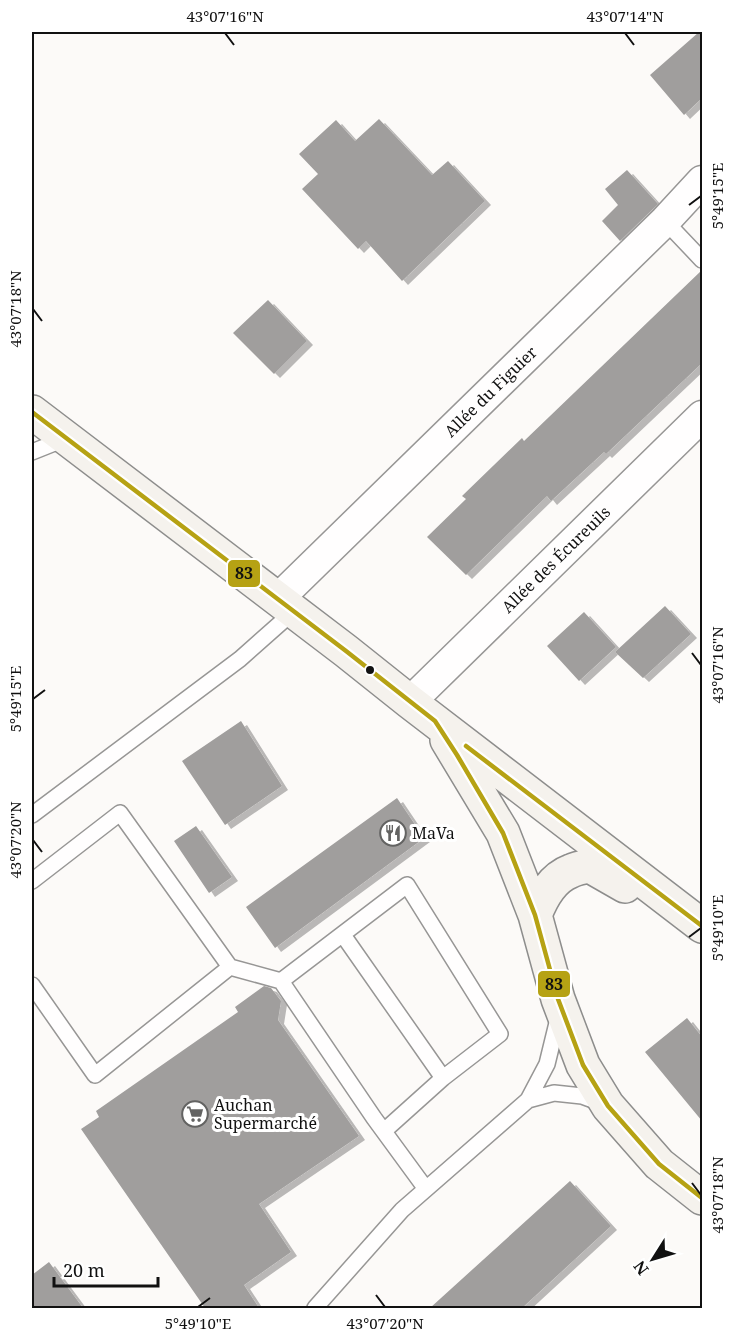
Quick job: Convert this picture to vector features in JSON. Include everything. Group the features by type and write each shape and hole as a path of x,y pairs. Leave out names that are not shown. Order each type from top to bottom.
{"main road":[{"path":"32,412 702,926"},
{"path":"435,721 503,833 535,915 558,999 583,1065 608,1106 659,1164 702,1198"},
{"path":"535,915 541,900 555,881 569,871 590,866 616,880 702,940"}],"street":[{"name":"Allée du Figuier","path":"286,606 535,347 665,221 702,181"},
{"name":"Allée des Écureuils","path":"410,702 702,416"}],"lane":[{"path":"665,221 702,260"},
{"path":"32,452 67,438"},
{"path":"32,815 240,659 286,606"},
{"path":"32,881 120,813 230,967 281,981 426,1189"},
{"path":"281,981 407,885 500,1034 443,1078 384,1131"},
{"path":"343,934 443,1078"},
{"path":"32,985 95,1075 230,967"},
{"path":"315,1308 402,1210 528,1100 547,1064 557,1023 558,999"},
{"path":"528,1100 554,1093 582,1096 608,1106"}],"building":[{"path":"699,32 702,32 702,98 684,115 650,75"},
{"path":"379,119 432,175 448,161 485,201 402,281 366,241 358,249 302,189 318,174 299,154 336,120 355,141"},
{"path":"627,170 658,204 620,241 602,221 618,205 605,189"},
{"path":"702,270 702,363 606,454 604,452 551,501 547,496 466,575 427,537 466,499 462,496 522,438 524,441"},
{"path":"268,300 307,341 274,374 233,333"},
{"path":"665,606 691,634 643,678 615,652"},
{"path":"584,612 616,647 579,681 547,646"},
{"path":"241,721 282,786 225,825 182,761"},
{"path":"397,798 424,838 275,948 246,907"},
{"path":"196,826 232,877 209,893 174,841"},
{"path":"264,986 271,988 281,1001 278,1020 359,1136 259,1204 291,1252 244,1285 259,1308 205,1308 81,1129 99,1117 96,1111 238,1012 235,1007"},
{"path":"687,1018 702,1037 702,1121 645,1052"},
{"path":"570,1181 611,1226 522,1308 430,1308"},
{"path":"49,1262 83,1308 32,1308 32,1275"}],"transit line":[{"name":"83","path":"32,412 435,721 503,833 535,915 558,999 583,1065 608,1106 659,1164 702,1198"},
{"name":"83","path":"466,746 702,926"}],"place":[{"name":"MaVa","path":"393,833"},
{"name":"Auchan Supermarché","path":"195,1114"}]}
